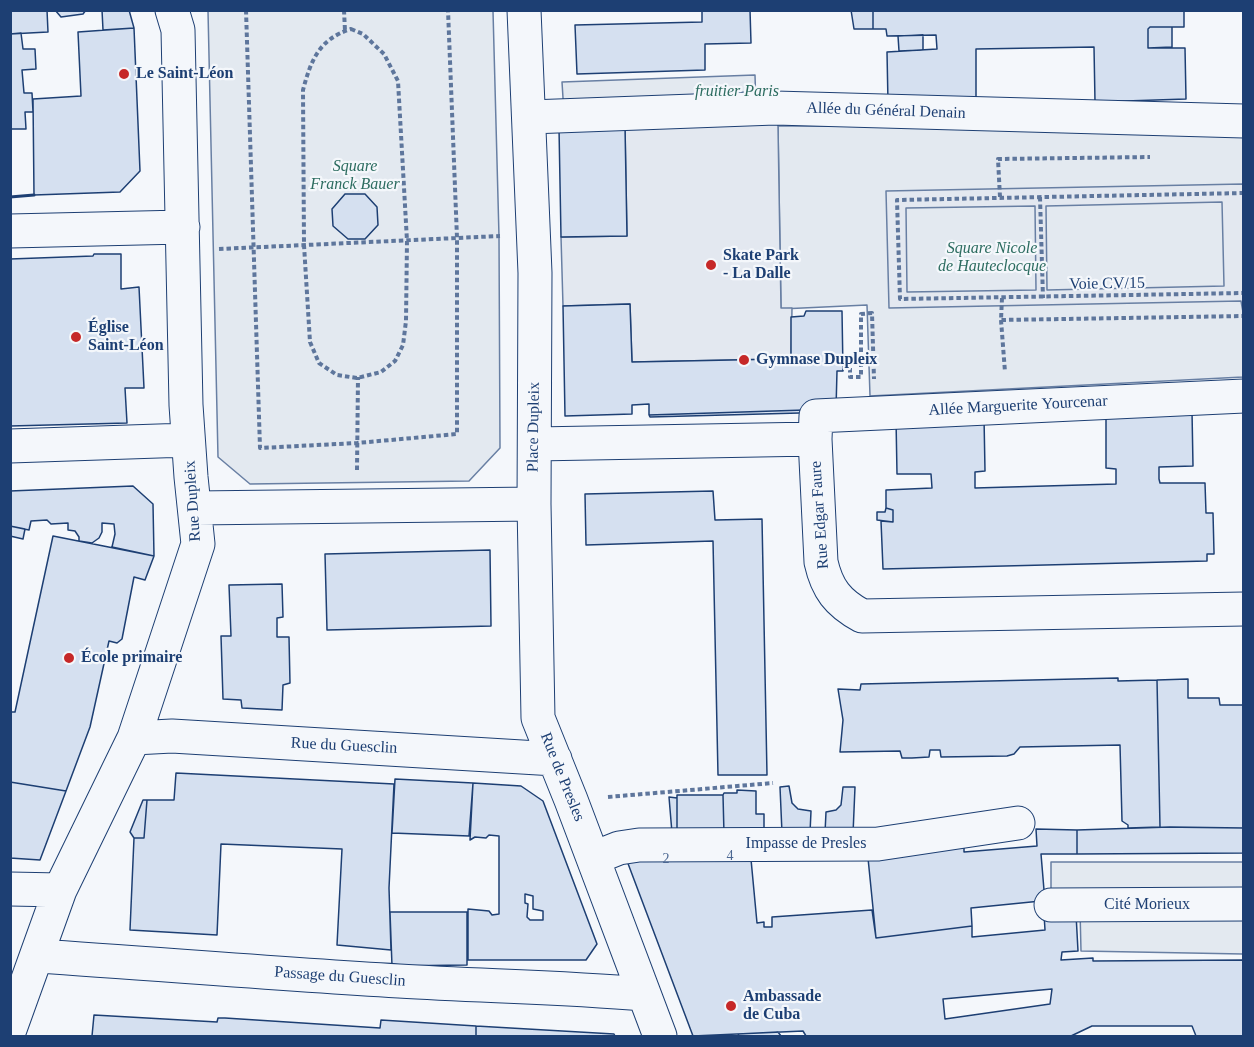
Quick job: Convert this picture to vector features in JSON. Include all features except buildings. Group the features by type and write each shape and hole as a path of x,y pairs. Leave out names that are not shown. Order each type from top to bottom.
{"street":[{"name":"Rue Dupleix","path":"10,1029 60,890 134,738 198,544 188,440 178,30 172,10"},
{"name":"Place Dupleix","path":"524,10 534,235 534,504"},
{"name":"Allée du Général Denain","path":"530,117 756,108 1244,121"},
{"path":"10,231 183,239"},
{"name":"Allée Marguerite Yourcenar","path":"815,440 816,416 1244,396"},
{"path":"10,446 188,440"},
{"name":"Rue Edgar Faure","path":"535,444 815,440 821,562 825,578 846,607 862,616 1244,609"},
{"path":"195,508 534,504"},
{"name":"Rue de Presles","path":"534,504 538,718 572,800 660,1036"},
{"name":"Rue du Guesclin","path":"134,738 172,736 555,759"},
{"name":"Impasse de Presles","path":"594,858 619,848 639,845 878,844 1018,822"},
{"path":"10,889 60,890"},
{"name":"Cité Morieux","path":"1051,905 1244,904"},
{"name":"Passage du Guesclin","path":"37,956 376,980 587,989 644,994"}],"path":[{"path":"246,10 260,448 357,443 457,434 457,238 448,10"},
{"path":"344,10 345,31"},
{"path":"351,29 363,34 384,54 398,81 407,241 406,321 403,345 395,361 381,372 358,377 337,375 319,363 310,342 304,245 303,90 309,66 316,54 338,33 345,31 351,29"},
{"path":"1162,157 998,159 1000,197 1244,193"},
{"name":"Voie CV/15","path":"1000,197 897,200 900,299 1244,293"},
{"path":"1040,197 1043,298"},
{"path":"183,239 254,248 534,235"},
{"path":"1002,298 1004,359"},
{"path":"850,368 850,377 861,377 861,314 872,313 875,412"},
{"path":"1001,320 1244,316"},
{"path":"357,506 358,377"},
{"path":"572,800 773,783"}],"green space":[{"name":"Square Franck Bauer","path":"208,11 493,11 499,236 500,448 469,481 250,484 218,457"},
{"name":"fruitier Paris","path":"755,75 756,108 564,114 562,82"},
{"name":"Square Nicole de Hauteclocque","path":"778,126 1243,126 1243,377 870,396 867,305 781,309"},
{"path":"1051,862 1243,862 1243,954 1081,951 1080,910 1051,900"}],"shaded area":[{"path":"775,108 778,126 781,308 792,308 791,365 781,365 781,359 632,362 630,304 563,306 561,237 627,236 625,127"},
{"path":"1243,184 1243,312 1241,301 889,308 886,191","holes":["1222,202 1224,286 1047,290 1046,206","1035,206 1036,290 907,292 906,208"]}],"wall":[{"path":"10,197 34,195"}],"place":[{"name":"Le Saint-Léon","path":"124,74"},
{"name":"Skate Park - La Dalle","path":"711,265"},
{"name":"Église Saint-Léon","path":"76,337"},
{"name":"Gymnase Dupleix","path":"744,360"},
{"name":"École primaire","path":"69,658"},
{"name":"Ambassade de Cuba","path":"731,1006"}]}
